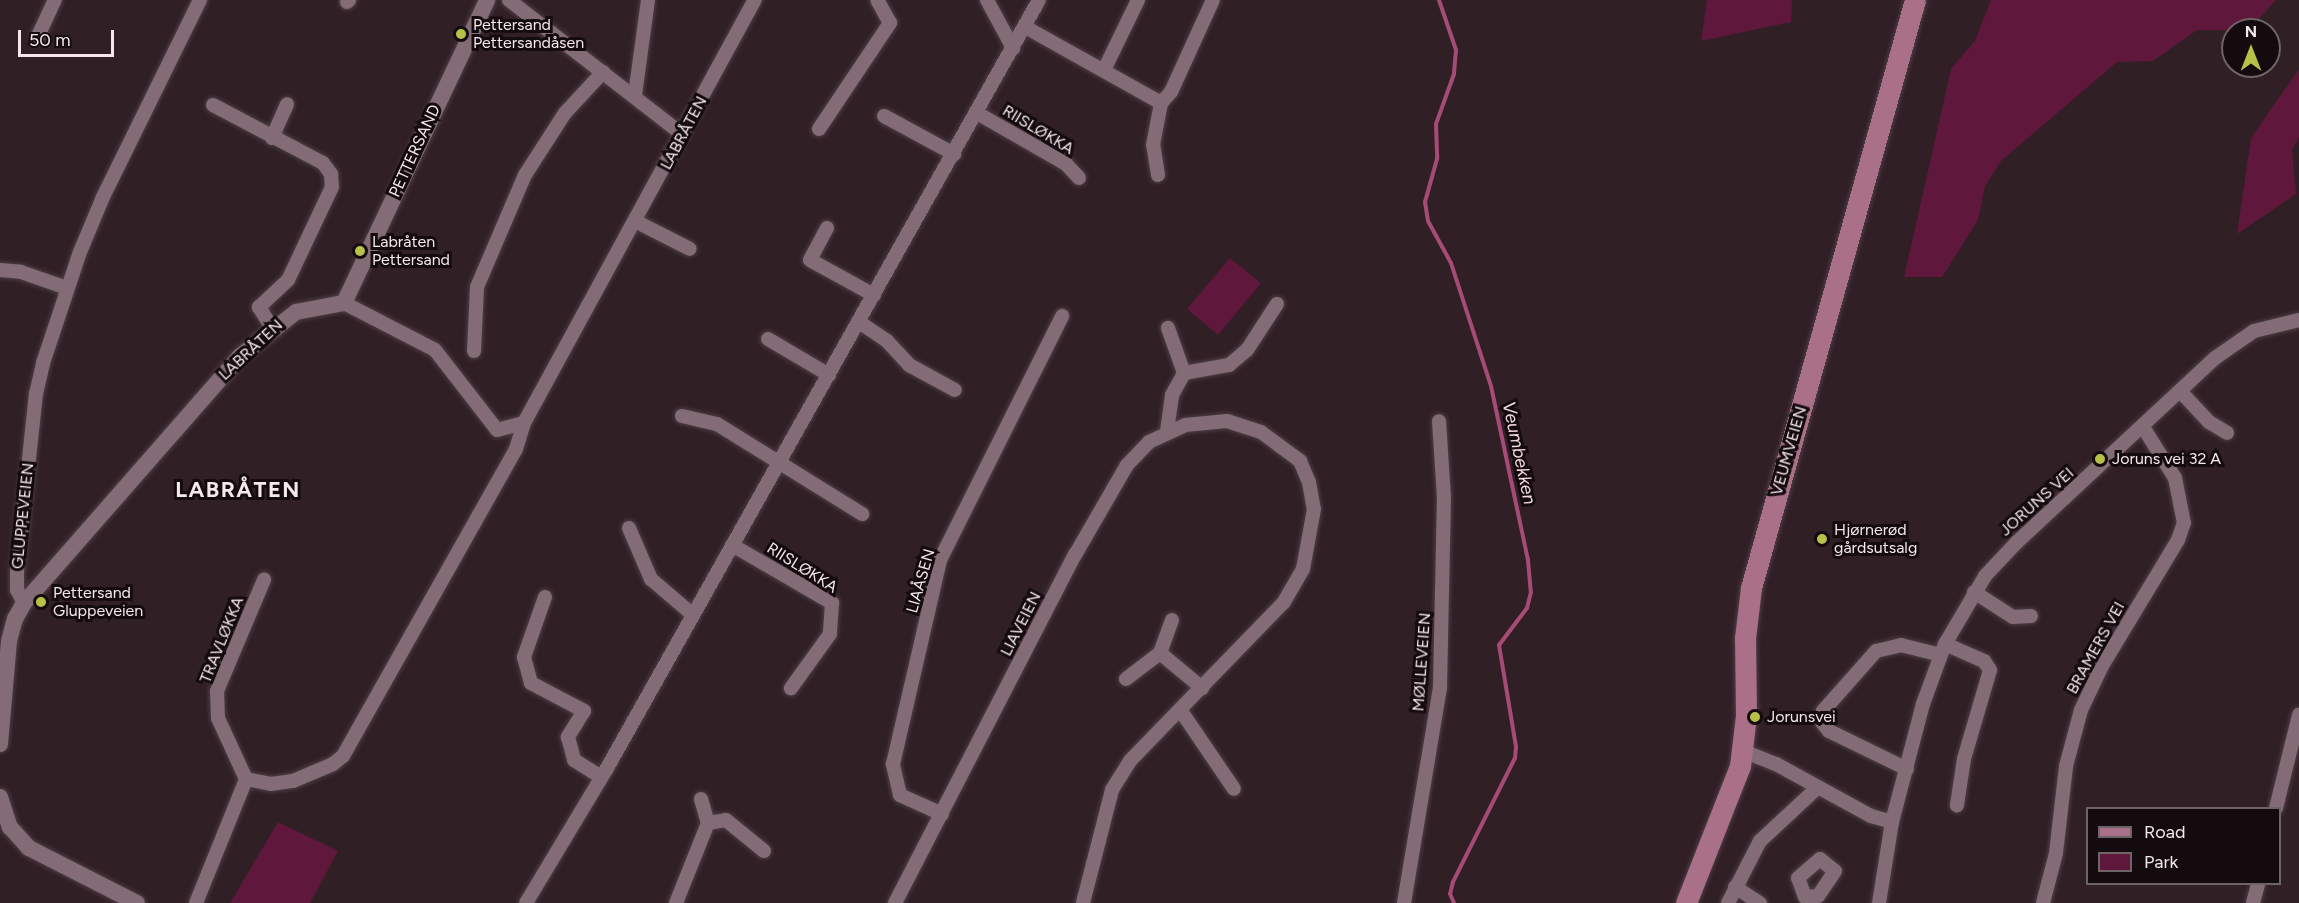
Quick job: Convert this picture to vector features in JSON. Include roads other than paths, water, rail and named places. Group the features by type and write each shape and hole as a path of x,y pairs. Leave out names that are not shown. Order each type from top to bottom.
{"main road":[{"name":"VEUMVEIEN","path":"1686,903 1729,801 1743,751 1745,638 1753,578 1915,0"}],"street":[{"path":"38,36 55,0"},
{"name":"GLUPPEVEIEN","path":"24,603 17,590 17,571 36,394 67,288 103,197 200,0"},
{"name":"PETTERSAND","path":"344,303 487,0"},
{"path":"508,0 635,95 683,135"},
{"path":"635,95 648,0"},
{"name":"LABRÅTEN","path":"246,779 271,784 293,781 333,764 343,756 516,449 524,423 637,222 755,0"},
{"path":"819,129 890,23 877,0"},
{"path":"987,0 1013,48"},
{"name":"RIISLØKKA","path":"526,903 601,777 1013,48 1027,28 1039,0"},
{"path":"1104,70 1138,0"},
{"path":"1158,175 1152,145 1161,103 1171,92 1213,0"},
{"path":"1027,28 1161,103"},
{"path":"474,351 477,287 525,175 565,113 603,72"},
{"path":"272,138 286,104"},
{"path":"213,105 323,163 333,180 288,280 259,307 272,328"},
{"name":"RIISLØKKA","path":"977,113 1066,164 1079,178"},
{"path":"884,116 954,154"},
{"path":"637,222 690,249"},
{"path":"827,228 810,260 874,295"},
{"path":"0,270 21,272 67,288"},
{"path":"344,303 435,350 497,430 509,430 524,423"},
{"name":"LABRÅTEN","path":"24,603 226,371 272,328 305,308 344,303"},
{"path":"1184,373 1229,365 1248,350 1277,304"},
{"name":"LIAÅSEN","path":"942,814 900,795 893,764 940,560 1062,316"},
{"name":"JORUNS VEI","path":"1879,903 1892,822 1943,650 1974,592 2017,542 2144,427 2215,358 2254,331 2299,320"},
{"path":"859,322 887,341 909,365 955,390"},
{"path":"1167,431 1172,395 1184,373 1168,328"},
{"path":"768,339 829,375"},
{"path":"2181,392 2209,422 2227,433"},
{"path":"682,416 717,424 862,514"},
{"name":"LIAVEIEN","path":"895,903 1075,555 1127,465 1141,448 1167,431 1205,421 1227,422 1261,432 1300,461 1310,482 1314,509 1302,569 1283,603 1258,626 1181,711 1130,761 1112,790 1083,903"},
{"name":"MØLLEVEIEN","path":"1404,903 1440,687 1444,498 1439,421"},
{"name":"BRAMERS VEI","path":"2043,903 2056,853 2066,766 2081,710 2102,666 2178,540 2184,523 2175,478 2144,427"},
{"path":"629,528 651,579 693,615"},
{"name":"RIISLØKKA","path":"732,545 832,603 830,634 791,688"},
{"name":"TRAVLØKKA","path":"246,779 218,718 218,691 264,580"},
{"path":"1974,592 2013,617 2031,616"},
{"path":"545,597 524,657 531,683 584,711 568,736 574,760 601,777"},
{"path":"0,744 9,641 15,619 24,603"},
{"path":"1126,679 1160,652 1172,620"},
{"path":"1907,769 1829,731 1822,722 1823,711 1876,651 1901,645 1943,650 1984,660 1990,674 1964,759 1957,806"},
{"path":"1160,652 1202,688"},
{"path":"1181,711 1234,789"},
{"path":"2276,807 2299,715"},
{"path":"1743,751 1776,764 1816,788 1871,816 1892,822"},
{"path":"196,903 246,779"},
{"path":"1728,903 1761,841 1816,788"},
{"path":"0,797 10,827 29,848 136,903"},
{"path":"676,903 708,823 701,799"},
{"path":"708,823 726,820 764,851"},
{"path":"2253,903 2258,885"},
{"path":"1735,887 1760,903"}],"waterway":[{"name":"Veumbekken","path":"1439,0 1456,50 1454,74 1436,124 1437,159 1425,202 1428,221 1451,263 1491,386 1528,560 1531,592 1527,608 1499,645 1516,747 1515,758 1453,882 1450,894 1454,903"}],"place":[{"name":"Pettersand Pettersandåsen","path":"461,34"},
{"name":"Labråten Pettersand","path":"360,251"},
{"name":"Joruns vei 32 A","path":"2100,459"},
{"name":"Hjørnerød gårdsutsalg","path":"1822,539"},
{"name":"Pettersand Gluppeveien","path":"41,602"},
{"name":"Jorunsvei","path":"1755,717"}],"district":[{"name":"LABRÅTEN","path":"238,490"}]}
